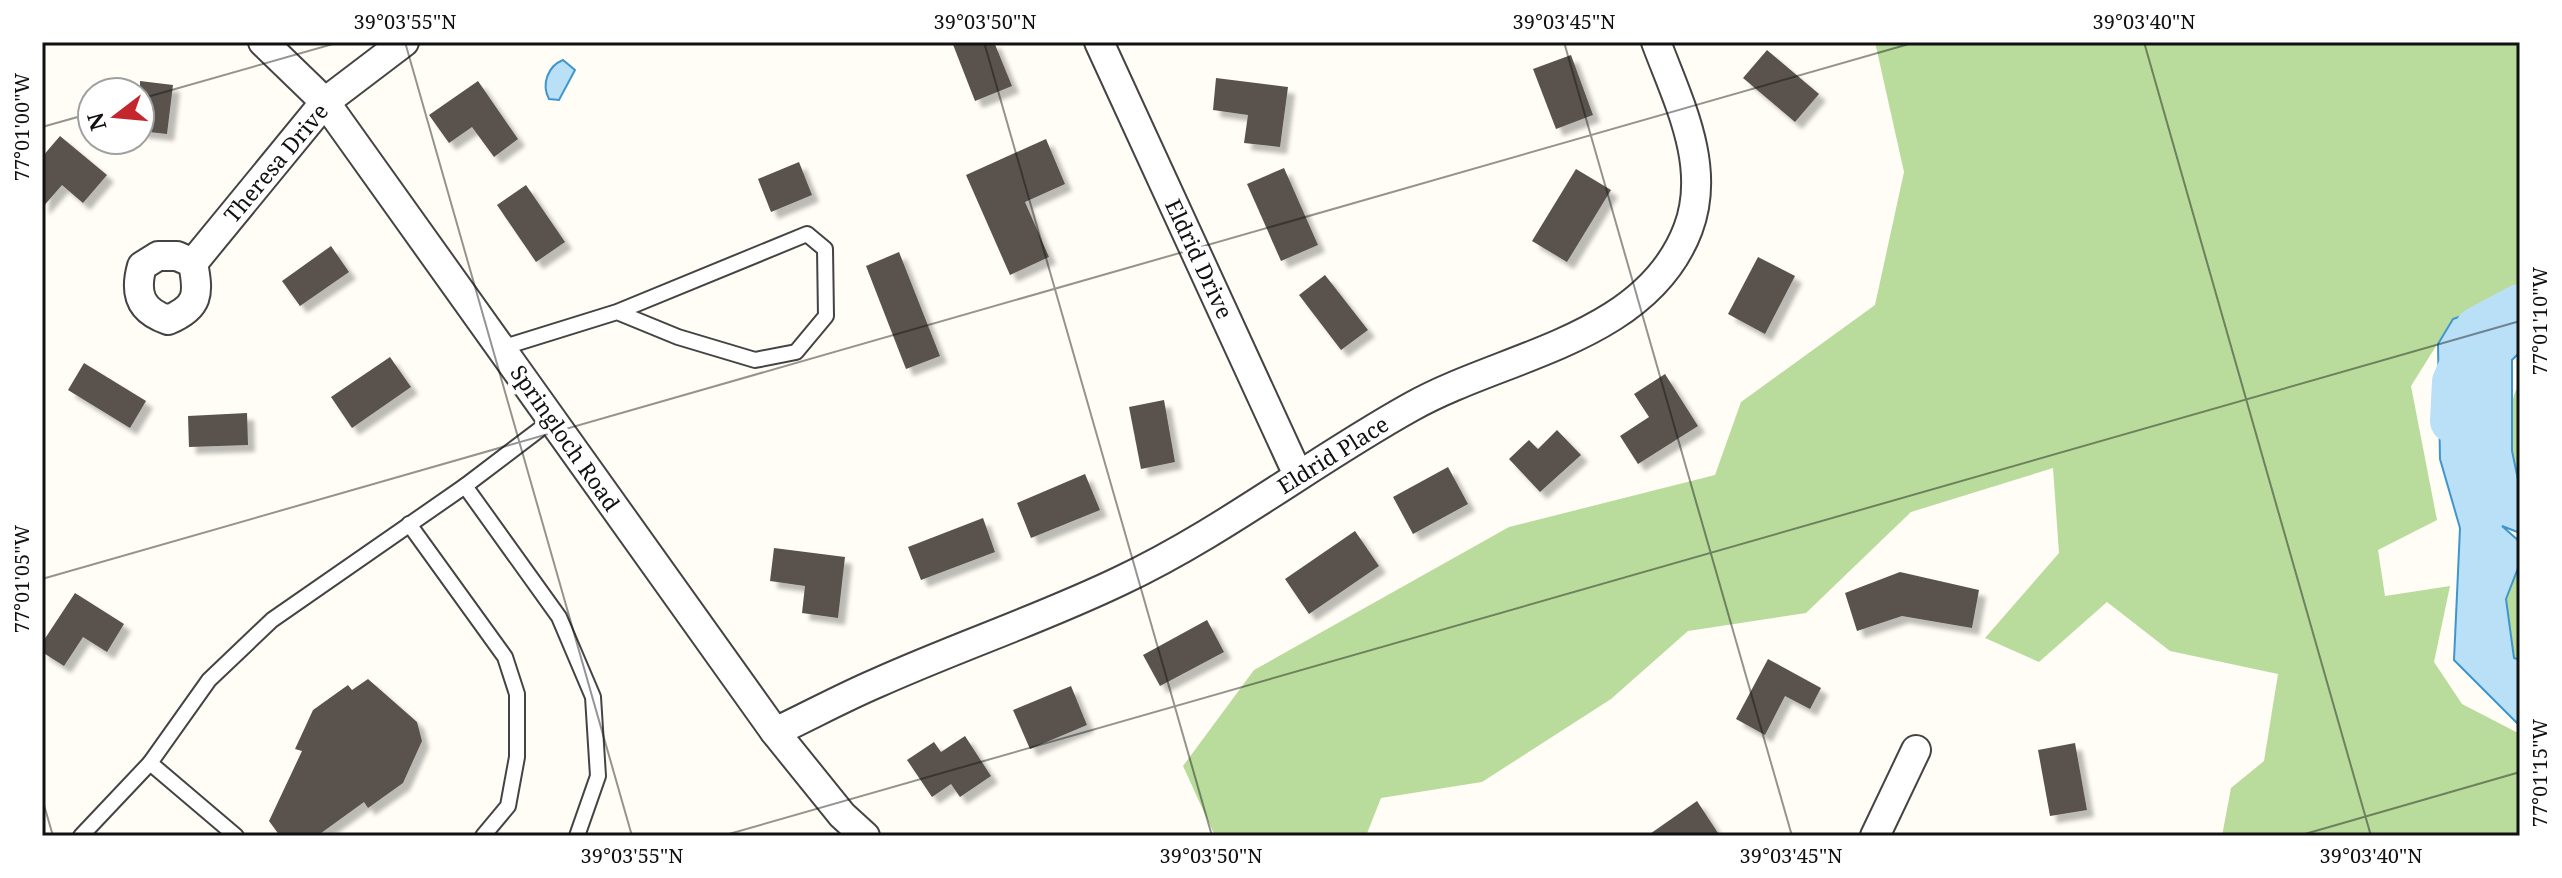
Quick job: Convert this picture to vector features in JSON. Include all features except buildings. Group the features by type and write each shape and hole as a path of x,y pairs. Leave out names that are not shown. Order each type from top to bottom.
{"street":[{"name":"Springloch Road","path":"263,42 325,102 775,732 842,815 865,836"},
{"name":"Theresa Drive","path":"193,263 325,102 404,42"},
{"name":"Eldrid Drive","path":"1099,42 1298,475"},
{"name":"Eldrid Place","path":"775,732 876,684 1120,581 1200,538 1414,405 1617,317 1654,284 1688,230 1699,179 1684,114 1656,42"},
{"path":"1875,836 1916,750"}],"lane":[{"path":"501,348 617,312 807,234 825,249 826,316 796,352 755,360 678,337 617,312"},
{"path":"81,836 150,763 209,680 272,620 465,486 552,420"},
{"path":"465,486 559,617 593,697 598,776 577,836"},
{"path":"409,524 505,657 517,694 517,757 508,806 483,836"},
{"path":"150,763 236,836"}],"green space":[{"path":"1875,42 2520,42 2520,295 2453,319 2411,386 2437,520 2378,550 2385,596 2450,586 2434,662 2462,704 2520,734 2520,836 2222,836 2231,788 2264,761 2278,674 2170,651 2107,602 2039,662 1985,638 2059,553 2053,468 1911,512 1806,613 1688,631 1611,699 1482,782 1381,798 1366,836 1215,836 1183,766 1254,670 1509,527 1715,475 1741,402 1875,305 1904,172"},
{"path":"2520,383 2520,489 2510,421 2514,395"},
{"path":"2520,563 2520,660 2514,658 2506,599"}],"water":[{"path":"563,60 575,70 559,100 549,99 547,76"},
{"path":"2520,295 2520,352 2512,360 2512,451 2520,489 2520,533 2502,526 2520,542 2520,563 2506,599 2514,658 2520,660 2520,726 2454,660 2460,528 2440,459 2438,344 2453,319","holes":["2482,331 2463,380 2465,332"]}],"waterway":[{"path":"2452,421 2454,382 2477,329 2520,306"}]}
